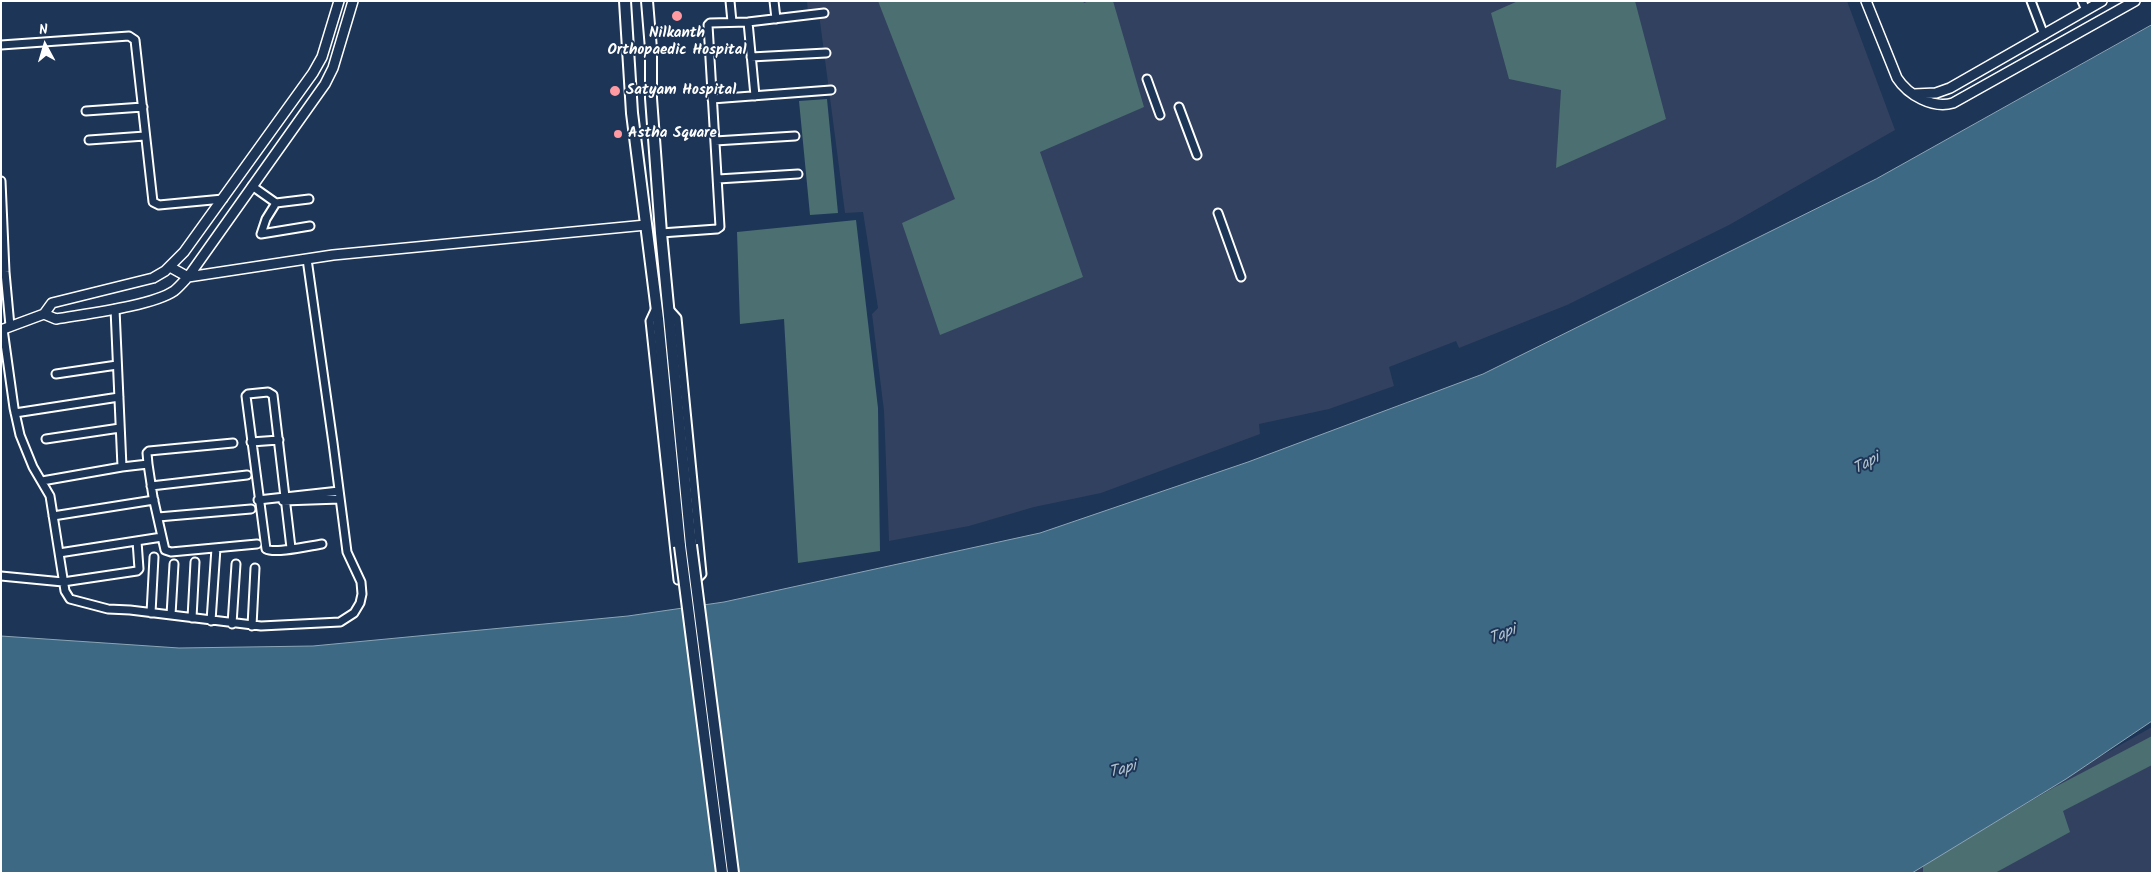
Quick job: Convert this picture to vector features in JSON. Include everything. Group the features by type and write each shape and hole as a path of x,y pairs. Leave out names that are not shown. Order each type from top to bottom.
{"main road":[{"path":"625,1 632,112 656,308 680,546 722,873"},
{"path":"647,1 651,98 661,229 691,545 733,873"},
{"path":"646,225 661,229"}],"street":[{"path":"5,328 44,314 52,303 152,278 170,267 184,252 319,65 340,1"},
{"path":"44,314 56,318 115,309 161,297 173,291 188,277 330,75 353,1"},
{"path":"730,1 732,22"},
{"path":"774,1 776,19"},
{"path":"1866,1 1897,78 1903,87 1934,104 1953,103 2135,1"},
{"path":"2031,1 2044,35"},
{"path":"2082,1 2086,10"},
{"path":"1914,94 1936,93 1950,88 2102,1"},
{"path":"661,229 720,228 707,29 710,23 748,22 824,13"},
{"path":"748,22 755,96"},
{"path":"1,45 133,37 135,40 153,202 156,204 222,199"},
{"path":"751,57 826,53"},
{"path":"1147,78 1160,115"},
{"path":"712,99 831,90"},
{"path":"86,111 143,107"},
{"path":"1179,107 1197,155"},
{"path":"89,140 145,136"},
{"path":"714,141 795,136"},
{"path":"718,179 798,174"},
{"path":"1,181 5,328 15,413 27,454 48,491 67,596 70,600 77,602 108,609 252,626 340,622 354,613 360,603 362,594 360,582 347,552 307,259"},
{"path":"252,186 276,203 309,199"},
{"path":"276,203 266,219 262,234 310,226"},
{"path":"1218,213 1241,277"},
{"path":"170,267 188,277 307,259 434,244 646,225"},
{"path":"656,308 650,320 676,577 678,580 700,577 702,574 677,318 668,308"},
{"path":"115,309 122,467"},
{"path":"56,374 117,365"},
{"path":"291,548 283,499 279,440 273,393 248,394 246,396 251,442 266,549 270,550 291,548 322,544"},
{"path":"15,413 119,397"},
{"path":"46,439 120,428"},
{"path":"251,442 279,440"},
{"path":"233,443 149,451 147,453 151,486 162,537 166,550 171,552 257,544"},
{"path":"42,481 148,464"},
{"path":"151,486 247,475"},
{"path":"258,500 339,495"},
{"path":"53,516 154,500"},
{"path":"158,518 251,509"},
{"path":"59,553 162,537"},
{"path":"1,576 64,582 137,571 139,569 137,541"},
{"path":"211,621 216,548"},
{"path":"151,613 154,557"},
{"path":"192,618 195,562"},
{"path":"171,615 174,564"},
{"path":"232,624 236,564"},
{"path":"252,626 256,568"}],"shaded area":[{"path":"807,1 1847,1 1895,130 1729,225 1567,305 1459,348 1456,341 1389,367 1394,386 1329,409 1259,424 1260,434 1101,493 1034,507 969,526 889,541 884,411 872,314 878,308 863,212 845,213 819,14 808,14"},
{"path":"2152,727 2152,873 1913,873 1914,862"}],"green space":[{"path":"878,1 1083,1 1084,3 1089,1 1113,1 1144,107 1040,152 1083,277 940,335 902,223 955,199"},
{"path":"1518,1 1635,1 1666,119 1556,168 1561,90 1509,79 1491,13"},
{"path":"827,99 838,213 810,215 799,101"},
{"path":"856,220 878,408 880,551 798,563 784,319 740,324 737,232"},
{"path":"2152,736 2152,765 2063,811 2070,832 1995,873 1923,873 1923,865 2053,788"}],"water":[{"name":"Tapi","path":"2152,25 2152,721 2066,779 1912,873 1,873 1,636 179,648 313,646 628,616 724,602 1040,533 1248,462 1483,374 1876,179"}],"place":[{"name":"Nilkanth Orthopaedic Hospital","path":"677,16"},
{"name":"Satyam Hospital","path":"615,91"},
{"name":"Astha Square","path":"618,134"}]}
